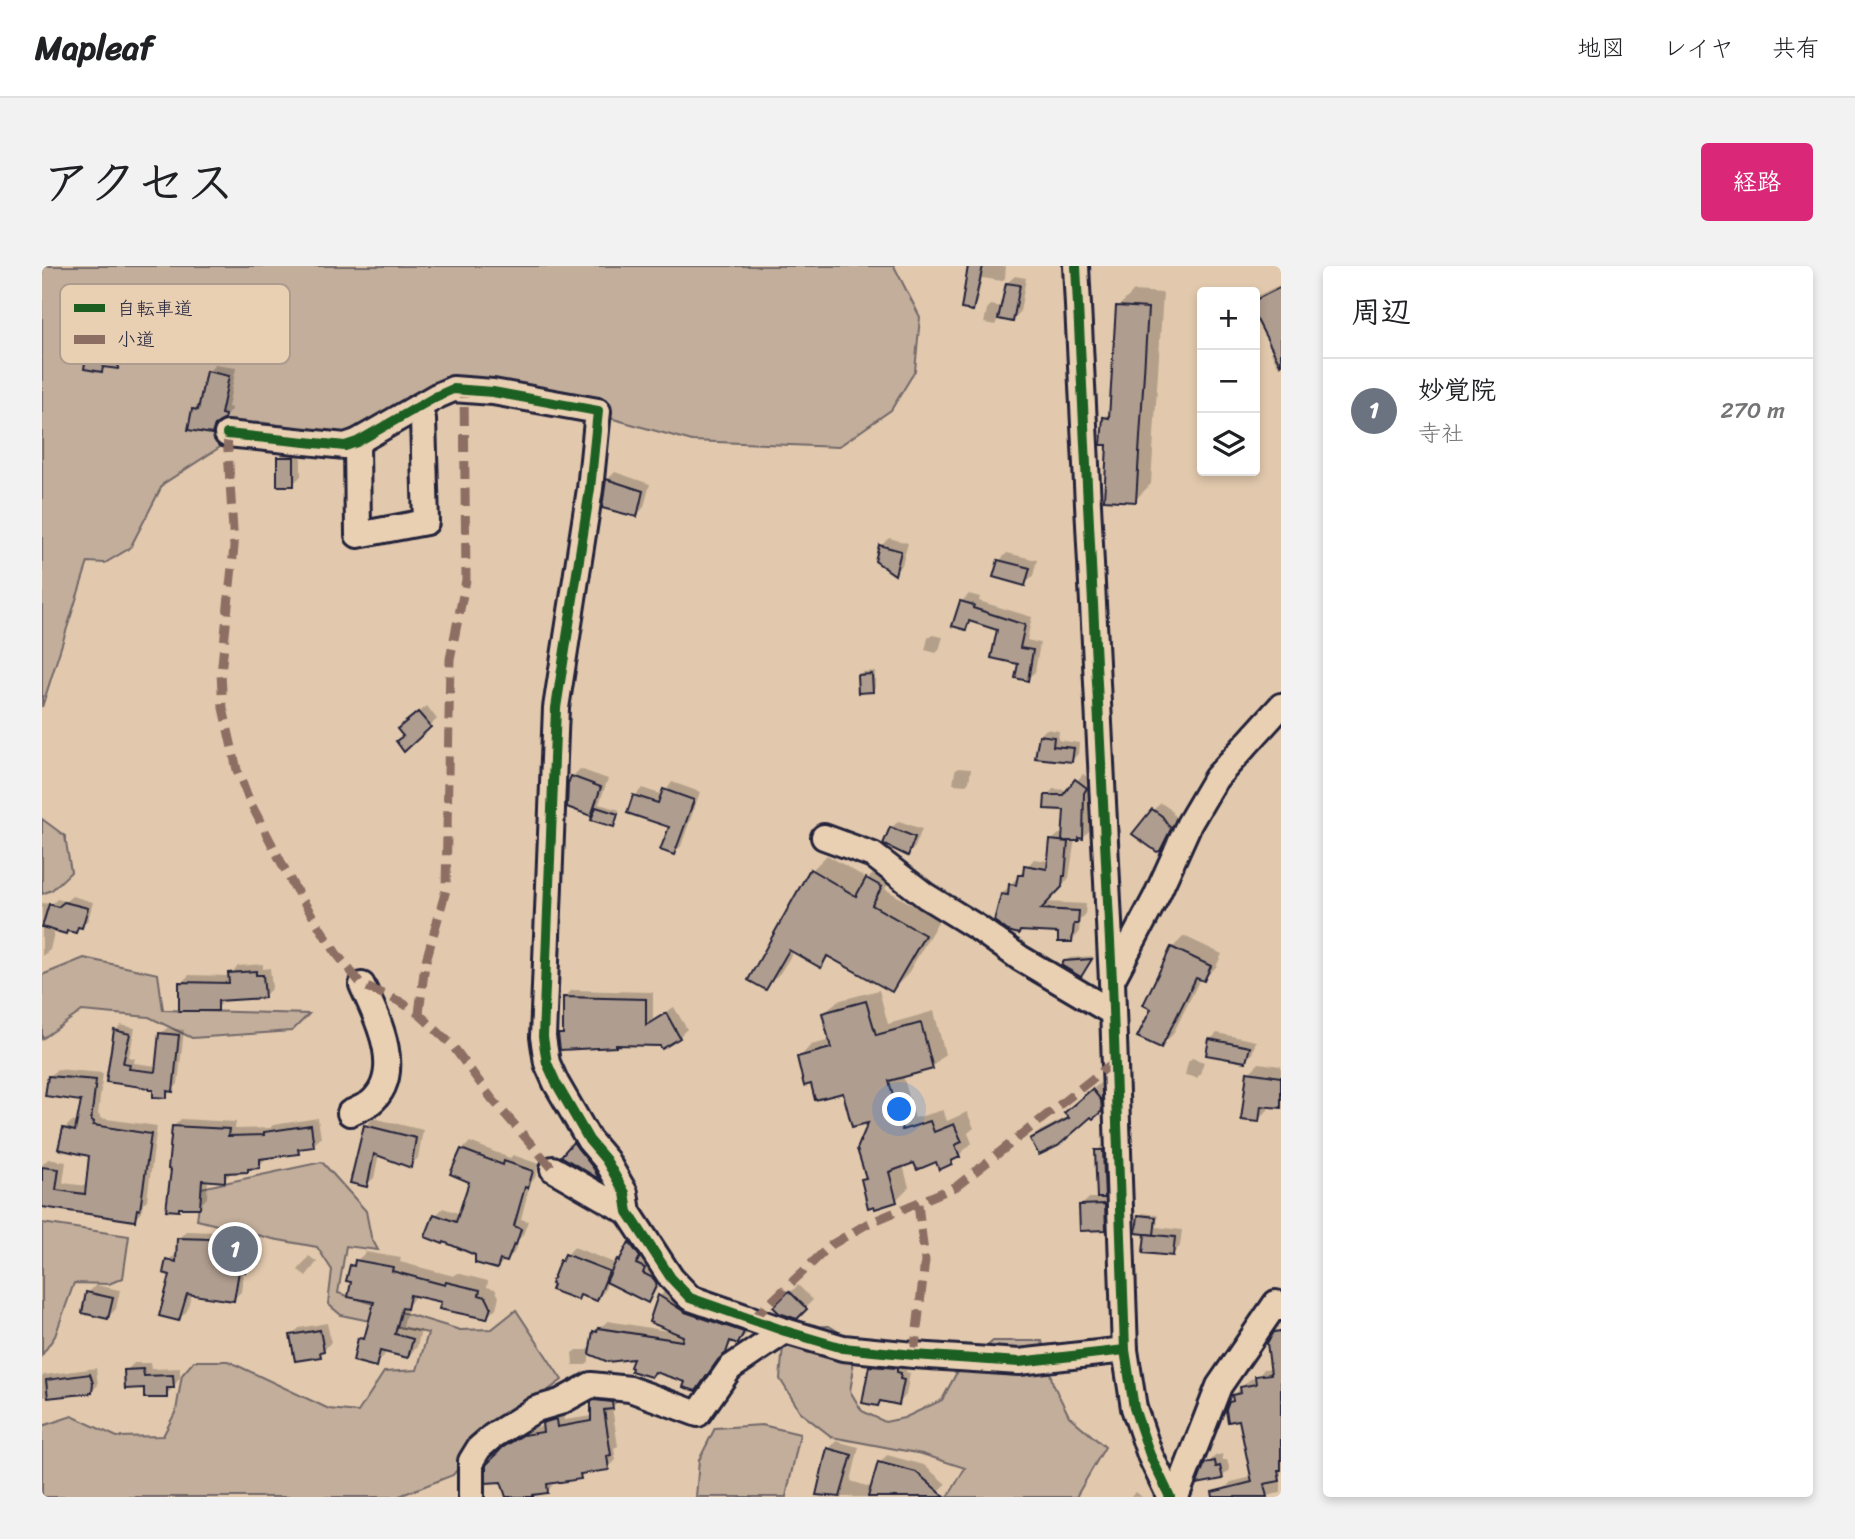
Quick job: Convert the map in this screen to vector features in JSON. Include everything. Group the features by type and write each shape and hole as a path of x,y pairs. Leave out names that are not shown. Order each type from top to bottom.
{"street":[{"path":"1076,266 1112,981 1125,1350 1134,1408 1150,1455 1170,1497"},
{"path":"227,434 345,446 453,389 470,389 598,411 590,489 556,708 543,1037 547,1063 556,1083 589,1140 606,1160 625,1193 628,1212 671,1278 690,1298 843,1348 1019,1362 1125,1350"},
{"path":"357,442 358,535 426,522 423,419 416,408"},
{"path":"1112,981 1156,897 1189,824 1216,778 1281,706"},
{"path":"824,837 873,855 926,896 1020,958 1113,1013"},
{"path":"350,1113 370,1103 383,1085 387,1066 383,1039 362,985"},
{"path":"553,1169 628,1212"},
{"path":"1176,1497 1219,1386 1276,1303 1281,1308"},
{"path":"471,1496 471,1461 480,1448 493,1436 536,1409 560,1402 591,1385 630,1389 698,1414 730,1368 785,1331"}],"shaded area":[{"path":"42,266 894,266 920,317 915,371 891,410 838,447 692,441 463,377 341,434 259,422 163,484 130,548 105,563 88,562 42,707"},
{"path":"42,819 65,836 71,872 52,890 42,894"},
{"path":"84,958 158,974 163,1010 309,1014 292,1031 192,1038 149,1017 82,1011 42,1039 42,975"},
{"path":"322,1162 366,1211 371,1237 378,1250 346,1246 338,1293 460,1330 492,1329 516,1310 562,1380 466,1459 453,1475 397,1497 42,1497 42,1426 72,1416 117,1437 163,1436 176,1411 182,1375 194,1361 228,1361 329,1409 358,1412 384,1372 417,1370 428,1333 341,1315 328,1304 332,1270 317,1247 197,1220 201,1188"},
{"path":"42,1223 129,1236 123,1278 109,1284 74,1283 55,1336 42,1355"},
{"path":"829,1326 849,1338 853,1374 850,1391 862,1411 885,1422 904,1418 942,1400 956,1374 993,1341 1042,1341 1053,1384 1069,1416 1105,1447 1076,1497 948,1497 965,1468 922,1454 832,1437 801,1413 780,1379 783,1346 808,1327"},
{"path":"762,1425 800,1434 786,1497 696,1497 699,1460 715,1428"}],"building":[{"path":"968,266 983,266 973,311 961,309"},
{"path":"1006,283 1020,285 1013,322 998,319"},
{"path":"1281,287 1281,366 1260,326 1260,298"},
{"path":"1116,306 1148,308 1136,502 1104,500 1107,445 1101,445 1103,417 1109,418"},
{"path":"85,364 119,364 118,369 103,367 102,372 84,369"},
{"path":"206,371 229,376 221,414 225,415 224,420 215,425 212,434 188,430 192,409 198,410"},
{"path":"277,457 294,457 294,486 277,486"},
{"path":"606,479 643,491 637,517 602,508"},
{"path":"879,545 901,551 895,575 875,561"},
{"path":"998,560 1030,568 1025,586 993,577"},
{"path":"960,601 1025,625 1020,648 1033,650 1028,681 1015,678 1018,664 991,658 997,630 969,621 966,630 952,626"},
{"path":"872,674 873,692 858,693 857,675"},
{"path":"418,712 431,727 404,752 396,741 403,736 397,729"},
{"path":"1039,735 1054,737 1053,746 1074,748 1072,762 1035,758"},
{"path":"571,776 601,787 591,816 567,807"},
{"path":"1075,779 1087,788 1084,793 1083,839 1062,841 1064,810 1044,809 1045,795 1063,795"},
{"path":"663,789 694,800 674,855 660,850 669,827 627,813 633,795 658,803"},
{"path":"596,807 618,814 614,827 591,820"},
{"path":"1152,809 1162,816 1171,829 1157,852 1132,834"},
{"path":"890,827 915,837 908,856 883,844"},
{"path":"1050,840 1068,842 1065,876 1062,887 1041,909 1079,911 1072,942 1058,942 1058,933 1020,931 1019,934 1008,931 994,921 1001,894 1008,895 1009,884 1016,885 1018,875 1023,875 1024,865 1047,869"},
{"path":"810,869 856,896 866,878 882,887 872,905 925,935 892,992 827,956 821,968 789,950 766,990 748,980"},
{"path":"64,902 88,908 82,928 78,927 76,933 67,931 66,934 42,927 49,904 58,907"},
{"path":"1171,947 1211,966 1204,981 1196,978 1161,1048 1137,1037 1151,1009 1143,1005"},
{"path":"1092,959 1081,977 1061,965 1064,961"},
{"path":"256,971 256,975 263,975 265,998 218,1001 218,1011 179,1011 179,982 229,983 228,973"},
{"path":"563,997 646,999 646,1025 666,1013 680,1038 662,1049 660,1046 616,1045 560,1050 558,1034 563,1034"},
{"path":"866,1001 876,1035 921,1023 933,1069 889,1081 902,1130 930,1121 934,1132 954,1124 962,1142 955,1145 960,1157 939,1170 936,1162 917,1170 914,1163 889,1172 897,1202 875,1209 874,1206 868,1208 861,1179 866,1178 857,1149 868,1123 852,1127 843,1093 815,1100 811,1084 804,1086 797,1057 831,1048 822,1013"},
{"path":"114,1030 130,1034 123,1063 130,1064 129,1069 155,1072 159,1033 179,1035 173,1092 167,1091 167,1098 153,1097 153,1090 149,1088 106,1082"},
{"path":"1209,1039 1250,1047 1246,1062 1206,1055"},
{"path":"1247,1072 1281,1077 1281,1108 1261,1106 1259,1122 1241,1120"},
{"path":"48,1076 96,1080 91,1121 94,1122 93,1125 151,1134 140,1210 137,1209 135,1221 42,1207 42,1167 59,1169 56,1190 85,1194 89,1156 58,1149 63,1128 75,1131 81,1101 45,1096"},
{"path":"1092,1089 1101,1100 1102,1111 1093,1119 1091,1117 1058,1146 1039,1155 1030,1139 1069,1118 1064,1113"},
{"path":"311,1125 314,1147 298,1149 299,1154 260,1159 260,1168 248,1169 248,1172 225,1173 225,1182 202,1180 200,1208 166,1210 171,1170 168,1169 172,1126 229,1129 228,1136 264,1135 264,1132"},
{"path":"364,1125 416,1138 411,1168 374,1154 367,1187 350,1183"},
{"path":"573,1142 594,1169 599,1179 561,1156"},
{"path":"461,1149 503,1165 504,1161 533,1171 528,1188 525,1187 514,1226 521,1229 516,1245 514,1244 507,1262 500,1260 497,1269 475,1263 475,1255 425,1237 434,1214 456,1222 469,1182 450,1174"},
{"path":"1095,1150 1103,1150 1105,1198 1097,1198"},
{"path":"1105,1204 1106,1230 1080,1231 1079,1205"},
{"path":"1138,1215 1156,1217 1154,1235 1136,1233"},
{"path":"1145,1234 1175,1237 1173,1256 1143,1253"},
{"path":"177,1238 212,1239 212,1243 249,1249 245,1272 239,1271 234,1301 187,1294 179,1321 159,1316 170,1275 163,1273 166,1259 176,1262"},
{"path":"629,1242 640,1257 636,1264 645,1268 643,1273 653,1278 657,1284 648,1303 606,1282"},
{"path":"565,1254 609,1271 597,1301 580,1295 578,1300 551,1290 560,1260 562,1261"},
{"path":"355,1260 393,1267 392,1271 445,1285 446,1282 480,1290 479,1295 486,1297 491,1307 487,1319 439,1309 441,1302 410,1295 407,1309 402,1308 395,1334 413,1339 408,1358 380,1351 376,1367 353,1361 358,1338 364,1339 374,1302 348,1297 351,1282 346,1281 350,1265 354,1266"},
{"path":"789,1291 807,1309 797,1319 779,1313 773,1307"},
{"path":"86,1292 113,1298 108,1319 82,1313"},
{"path":"658,1295 685,1312 744,1332 738,1344 730,1341 726,1353 696,1391 683,1387 685,1382 655,1372 651,1377 631,1371 633,1359 608,1362 589,1354 593,1331 597,1332 598,1328 682,1341 683,1336 649,1322"},
{"path":"320,1330 324,1351 320,1352 321,1357 295,1361 290,1335"},
{"path":"1281,1331 1280,1481 1264,1484 1267,1497 1213,1497 1212,1492 1252,1482 1239,1420 1228,1422 1226,1410 1229,1402 1233,1401 1232,1395 1241,1393 1240,1387 1256,1384 1255,1376 1271,1374 1267,1343 1274,1332"},
{"path":"869,1366 897,1368 897,1372 901,1373 900,1379 904,1380 899,1405 880,1401 878,1406 862,1403"},
{"path":"143,1369 144,1376 173,1375 174,1388 167,1388 167,1398 144,1398 144,1388 125,1389 124,1370"},
{"path":"90,1374 92,1393 48,1398 46,1380"},
{"path":"591,1402 612,1402 613,1409 604,1410 611,1455 607,1456 609,1470 580,1474 581,1479 547,1484 548,1493 533,1497 506,1497 501,1482 486,1483 486,1465 502,1448 523,1435 543,1432 542,1423 556,1419 557,1427 591,1421"},
{"path":"827,1448 852,1455 840,1497 816,1495"},
{"path":"1215,1461 1216,1467 1220,1466 1223,1479 1197,1484 1205,1463"},
{"path":"878,1462 916,1472 945,1497 868,1497"}],"marked path":[{"path":"419,1014 425,964 446,890 450,659 466,580 464,389"},
{"path":"227,434 234,547 221,674 223,708 237,770 250,802 293,885 336,953 362,985 401,1002 419,1014 452,1045 492,1099 553,1169"},
{"path":"752,1320 831,1245 867,1224 957,1186 1115,1061"},
{"path":"914,1355 925,1261 918,1204"}],"cycle path":[{"path":"1076,266 1112,981 1125,1350 1134,1408 1150,1455 1170,1497"},
{"path":"227,434 345,446 453,389 493,392 598,411 590,489 556,708 543,1037 547,1063 556,1083 589,1140 606,1160 625,1193 628,1212 671,1278 690,1298 843,1348 1019,1362 1125,1350"}],"place":[{"name":"妙覚院","path":"235,1249"}]}
